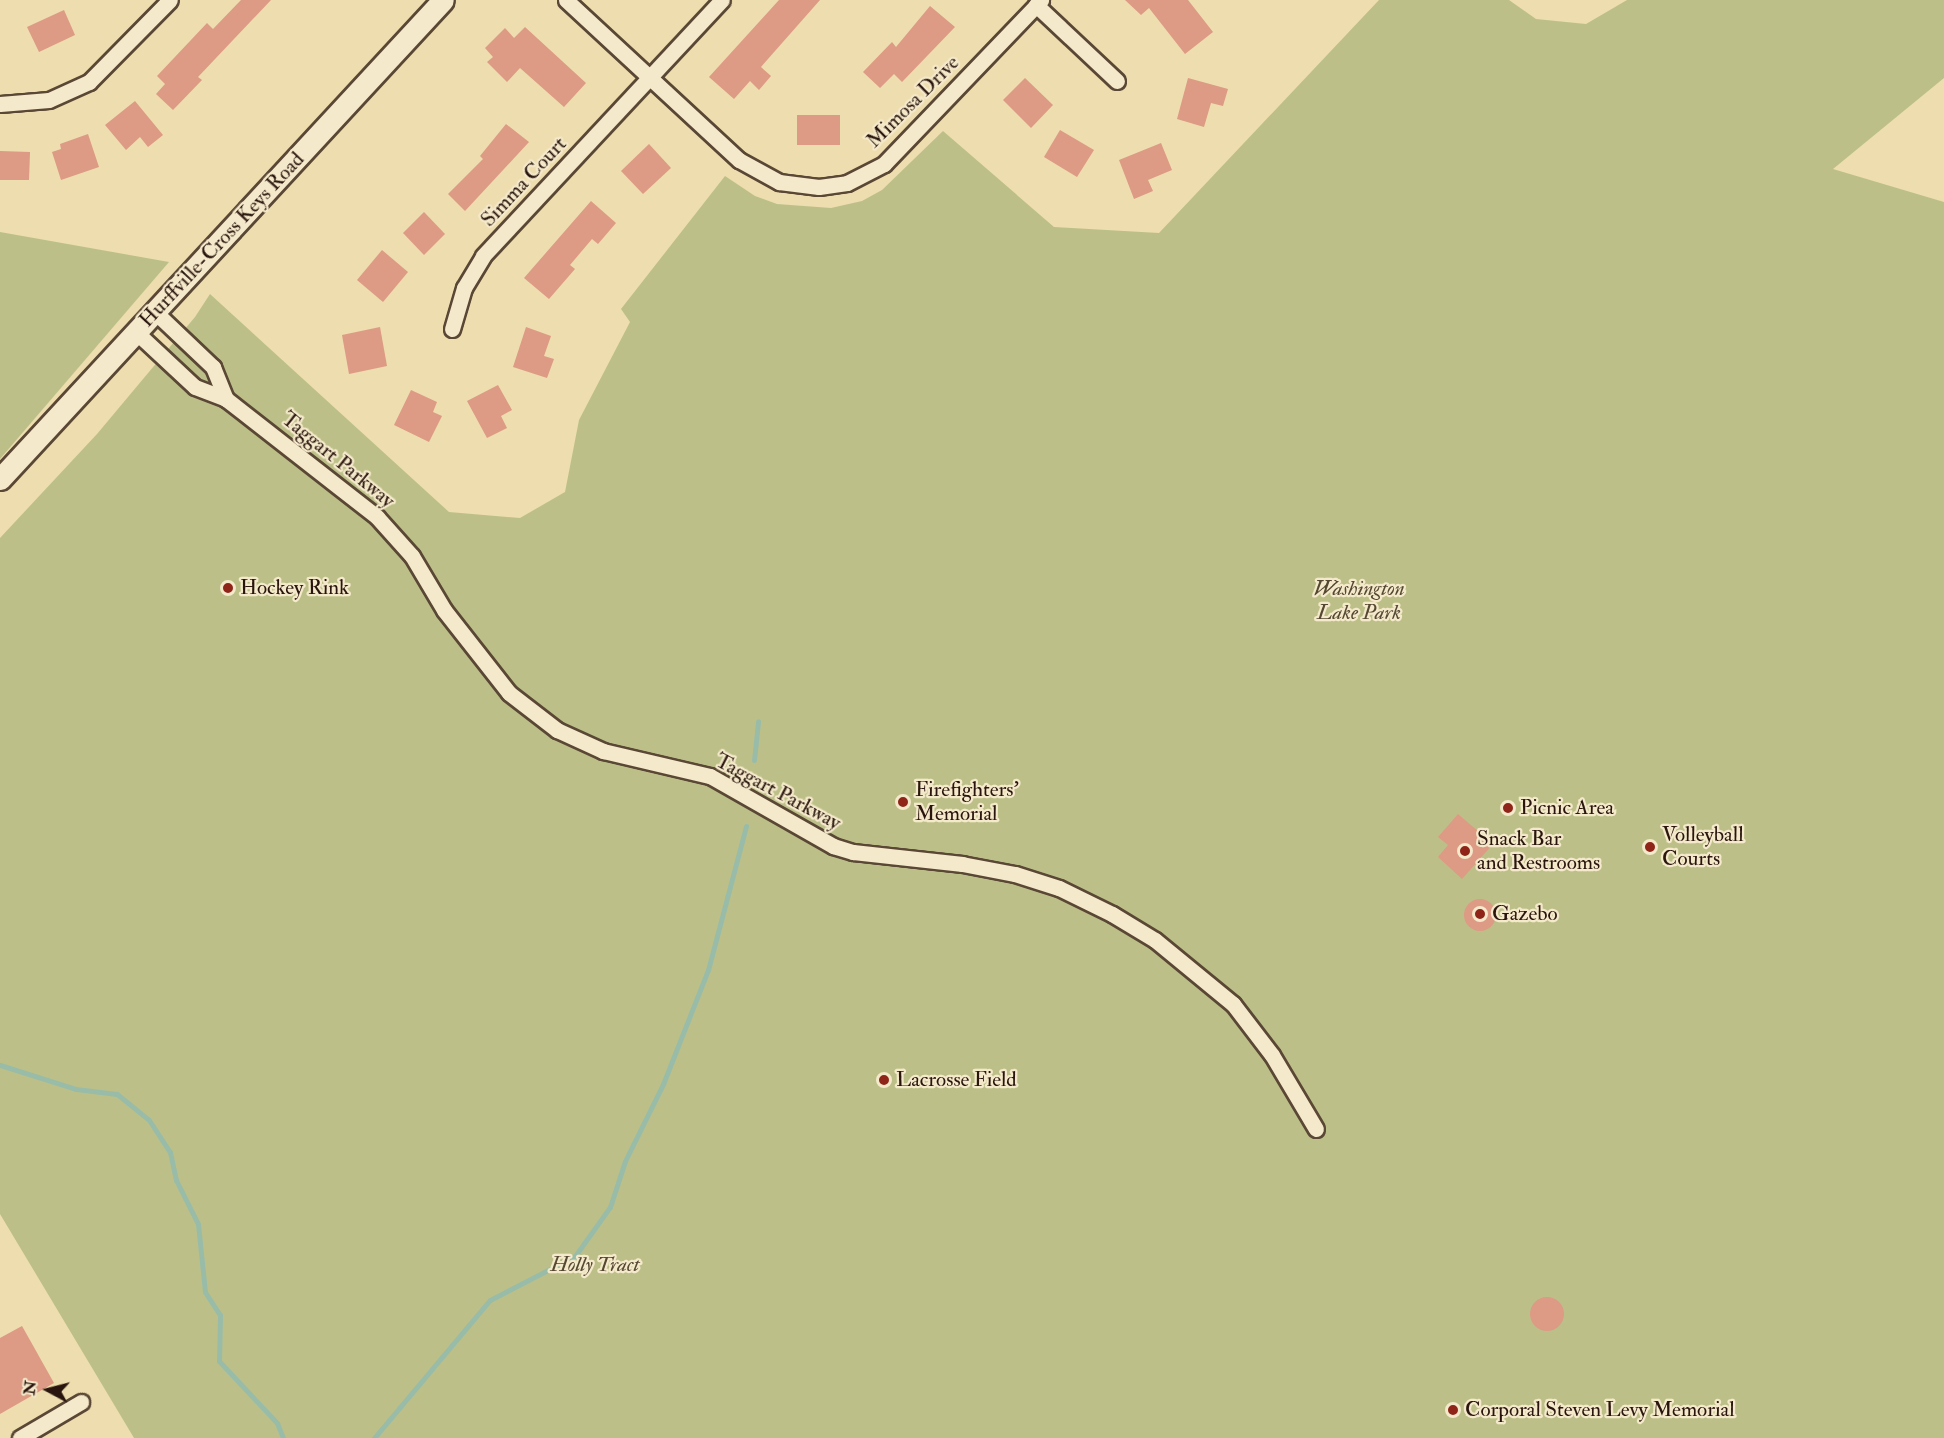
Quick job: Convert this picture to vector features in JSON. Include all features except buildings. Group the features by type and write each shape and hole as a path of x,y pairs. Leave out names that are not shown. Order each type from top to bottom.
{"main road":[{"name":"Hurffville-Cross Keys Road","path":"0,479 156,313 443,0"}],"street":[{"path":"0,104 49,100 89,82 170,0"},
{"name":"Mimosa Drive","path":"566,0 725,148 766,177 804,187 847,183 895,154 1038,3"},
{"path":"650,78 722,0"},
{"path":"1038,3 1117,81"},
{"name":"Simma Court","path":"452,329 464,288 483,256 650,78"},
{"name":"Taggart Parkway","path":"156,313 213,367 226,399"},
{"name":"Taggart Parkway","path":"137,333 195,387 226,399 377,517 412,556 444,610 508,693 557,730 603,751 710,776 832,846 854,852 963,864 1015,874 1059,888 1112,914 1155,940 1233,1004 1272,1055 1316,1129"},
{"path":"20,1438 81,1402"}],"green space":[{"path":"1379,0 1509,0 1536,19 1586,24 1627,0 1944,0 1944,78 1833,169 1944,202 1944,1438 134,1438 0,1214 0,538 97,434 195,317 210,294 449,512 520,518 565,492 579,420 630,322 621,309 725,176 755,196 777,204 831,208 862,201 882,190 943,131 1054,227 1159,233"},
{"path":"0,232 169,262 0,459"}],"waterway":[{"path":"754,760 758,721"},
{"path":"374,1438 490,1300 575,1256 610,1207 625,1161 663,1084 708,970 746,826"},
{"path":"0,1065 76,1089 117,1094 149,1120 170,1152 176,1180 198,1224 205,1292 220,1315 219,1361 277,1423 283,1438"}],"place":[{"name":"Hockey Rink","path":"228,588"},
{"name":"Firefighters' Memorial","path":"903,802"},
{"name":"Picnic Area","path":"1508,808"},
{"name":"Volleyball Courts","path":"1650,847"},
{"name":"Snack Bar and Restrooms","path":"1465,851"},
{"name":"Gazebo","path":"1480,914"},
{"name":"Lacrosse Field","path":"884,1080"},
{"name":"Corporal Steven Levy Memorial","path":"1453,1410"}],"park label":[{"name":"Washington Lake Park","path":"1359,601"},
{"name":"Holly Tract","path":"595,1265"}]}
